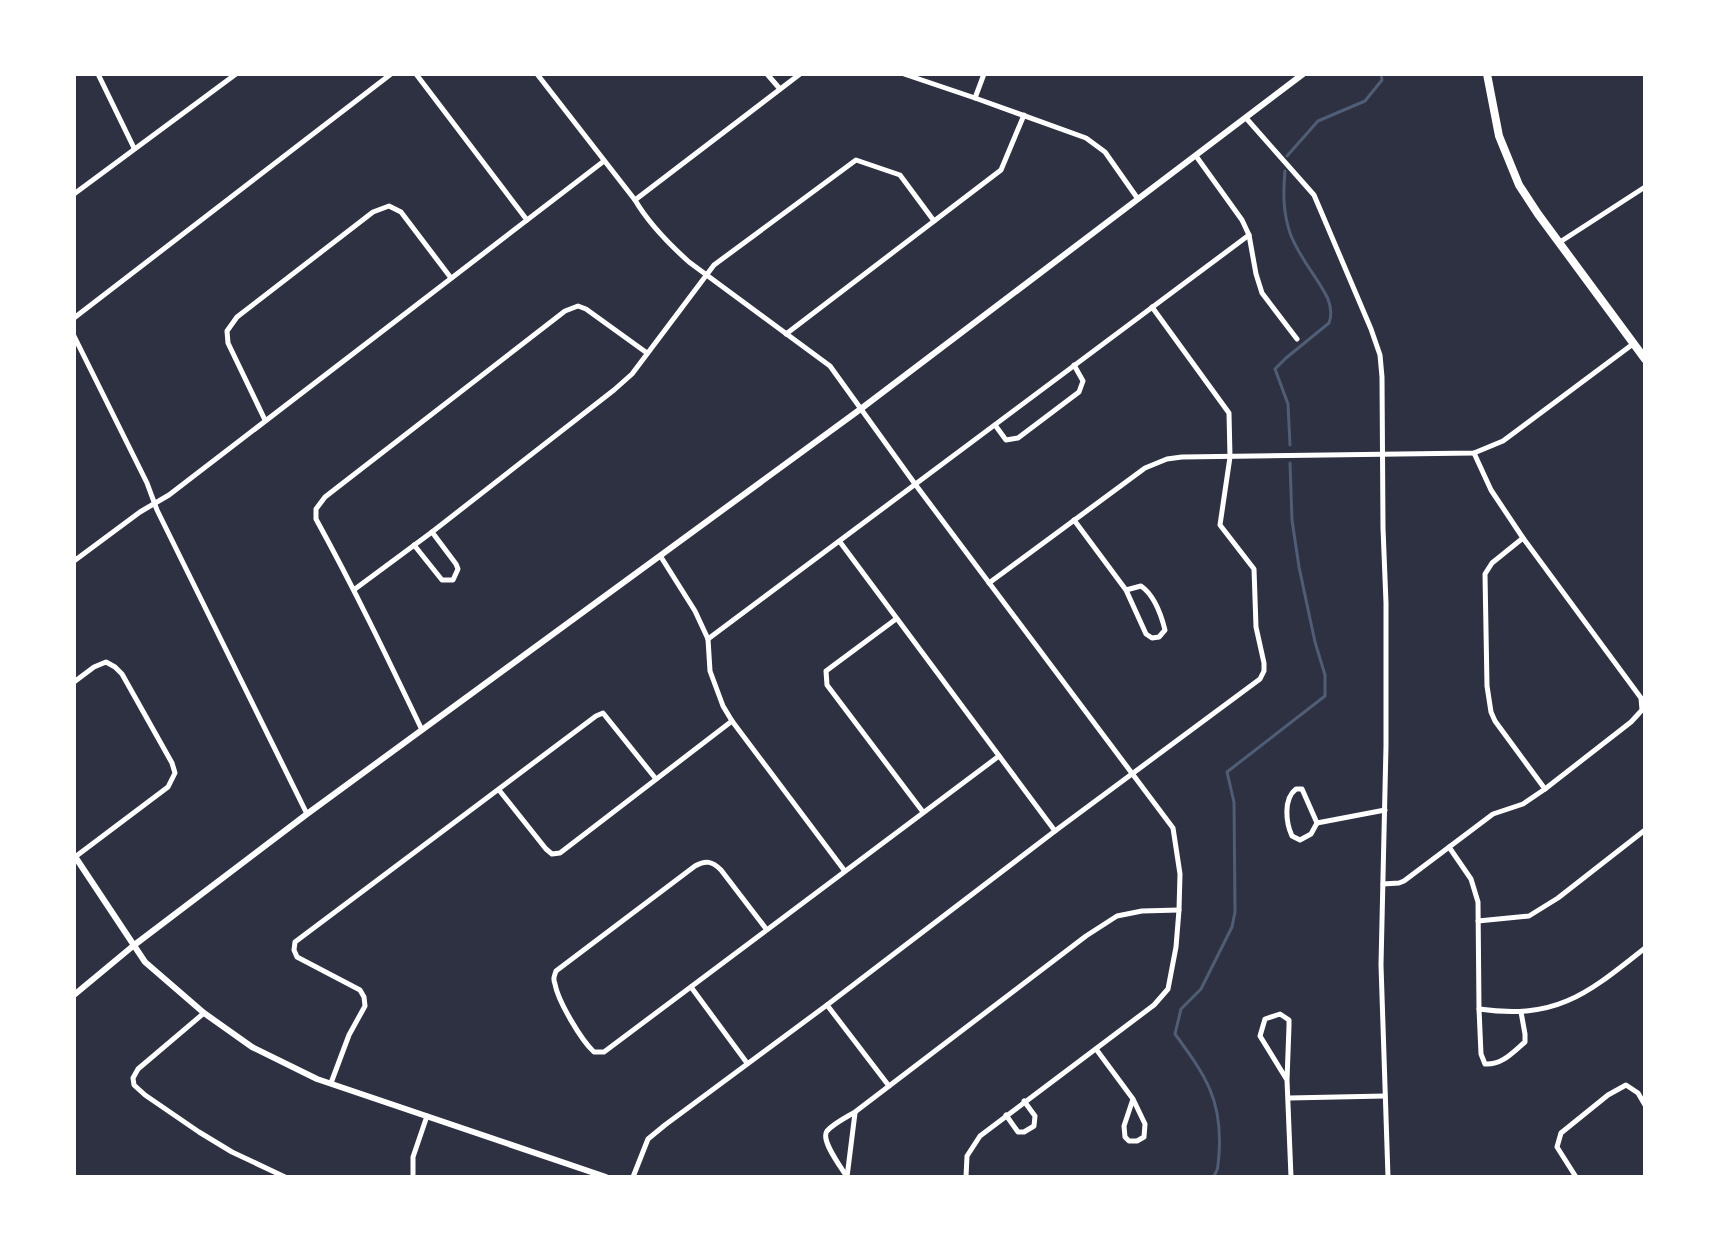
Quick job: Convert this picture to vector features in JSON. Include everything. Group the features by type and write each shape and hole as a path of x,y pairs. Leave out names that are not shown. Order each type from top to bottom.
{"main road":[{"path":"1487,74 1496,126 1512,170 1538,214 1645,359"}],"street":[{"path":"98,74 134,148"},
{"path":"74,194 236,74"},
{"path":"74,318 391,74"},
{"path":"416,74 527,220"},
{"path":"767,74 780,89"},
{"path":"635,200 800,74"},
{"path":"904,74 1086,138 1105,152 1138,199"},
{"path":"975,98 984,74"},
{"path":"74,995 133,946 307,814 862,408 1303,74"},
{"path":"539,75 670,245 830,366 1173,828 1180,874 1179,910 1168,989 1154,1005 980,1136 967,1156 966,1177"},
{"path":"786,334 1001,170 1024,115"},
{"path":"1246,118 1314,195 1380,355 1386,594 1381,965 1388,1177"},
{"path":"1196,156 1242,220 1249,235 1262,293 1297,339"},
{"path":"355,589 614,390 632,374 714,265 856,160 900,175 934,221"},
{"path":"74,561 154,504 604,161"},
{"path":"1560,242 1645,187"},
{"path":"265,420 228,343 227,331 237,317 373,212 389,206 401,212 451,278"},
{"path":"708,639 1249,235"},
{"path":"423,731 355,589 316,519 316,509 325,497 565,311 578,306 586,309 647,353"},
{"path":"633,1177 648,1139 1260,679 1264,663 1256,627 1254,569 1220,525 1230,457 1229,413 1152,307"},
{"path":"74,336 307,814"},
{"path":"989,583 1155,463 1182,457 1474,453 1503,441 1633,344"},
{"path":"995,425 1006,440 1018,438 1079,392 1083,381 1074,365"},
{"path":"1383,884 1404,881 1493,814 1523,804 1631,722 1642,710 1641,698 1491,490 1474,453"},
{"path":"1074,520 1126,590 1146,634 1152,638 1159,637 1165,630 1163,620 1149,592 1141,586 1126,590"},
{"path":"414,545 442,580 453,580 458,569 456,564 432,532"},
{"path":"1523,538 1492,563 1485,574 1487,686 1495,721 1545,789"},
{"path":"840,542 1055,831"},
{"path":"661,557 695,611 708,639 710,671 723,706 844,870"},
{"path":"896,619 826,671 825,680 923,812"},
{"path":"74,682 106,662 115,667 122,674 175,773 168,787 74,856 133,946 157,974 252,1047 293,1068 606,1177"},
{"path":"331,1083 349,1035 365,1006 364,997 360,990 297,957 295,942 596,716 603,713 656,779"},
{"path":"499,790 546,849 552,854 560,853 732,721"},
{"path":"767,930 721,870 714,863 704,861 556,971 553,980 585,1043 594,1052 604,1052 767,930 844,870 999,756"},
{"path":"1302,789 1317,823 1311,834 1300,840 1292,836 1288,828 1287,802 1290,793 1302,789"},
{"path":"1317,823 1385,810"},
{"path":"1478,921 1529,916 1558,898 1645,830"},
{"path":"1449,847 1471,879 1478,902 1479,1009 1481,1054 1485,1064 1494,1065 1525,1042 1521,1012"},
{"path":"847,1177 824,1138 826,1131 1117,916 1142,911 1179,910"},
{"path":"1479,1009 1521,1012 1562,1005 1599,984 1645,948"},
{"path":"691,987 747,1063"},
{"path":"827,1005 889,1086"},
{"path":"204,1013 138,1069 133,1078 134,1085 199,1132 232,1152 285,1177"},
{"path":"1287,1080 1260,1036 1265,1019 1280,1014 1289,1020 1287,1080 1291,1177"},
{"path":"1096,1049 1133,1099 1145,1124 1144,1137 1137,1141 1129,1141 1125,1137 1124,1126 1133,1099"},
{"path":"1576,1177 1557,1147 1561,1133 1608,1095 1626,1085 1638,1093 1645,1105"},
{"path":"1289,1098 1385,1096"},
{"path":"1006,1115 1018,1132 1034,1126 1035,1116 1024,1101"},
{"path":"847,1177 855,1112"},
{"path":"413,1177 413,1157 427,1116"}],"waterway":[{"path":"1287,156 1318,121 1365,101 1382,80 1381,74"},
{"path":"1285,171 1284,202 1290,233 1328,299 1331,311 1329,323 1275,369 1288,404 1290,445"},
{"path":"1213,1177 1218,1166 1219,1135 1215,1103 1195,1062 1175,1034 1181,1009 1201,989 1232,927 1235,912 1234,802 1227,772 1325,696 1325,675 1299,567 1292,520 1290,463"}]}
